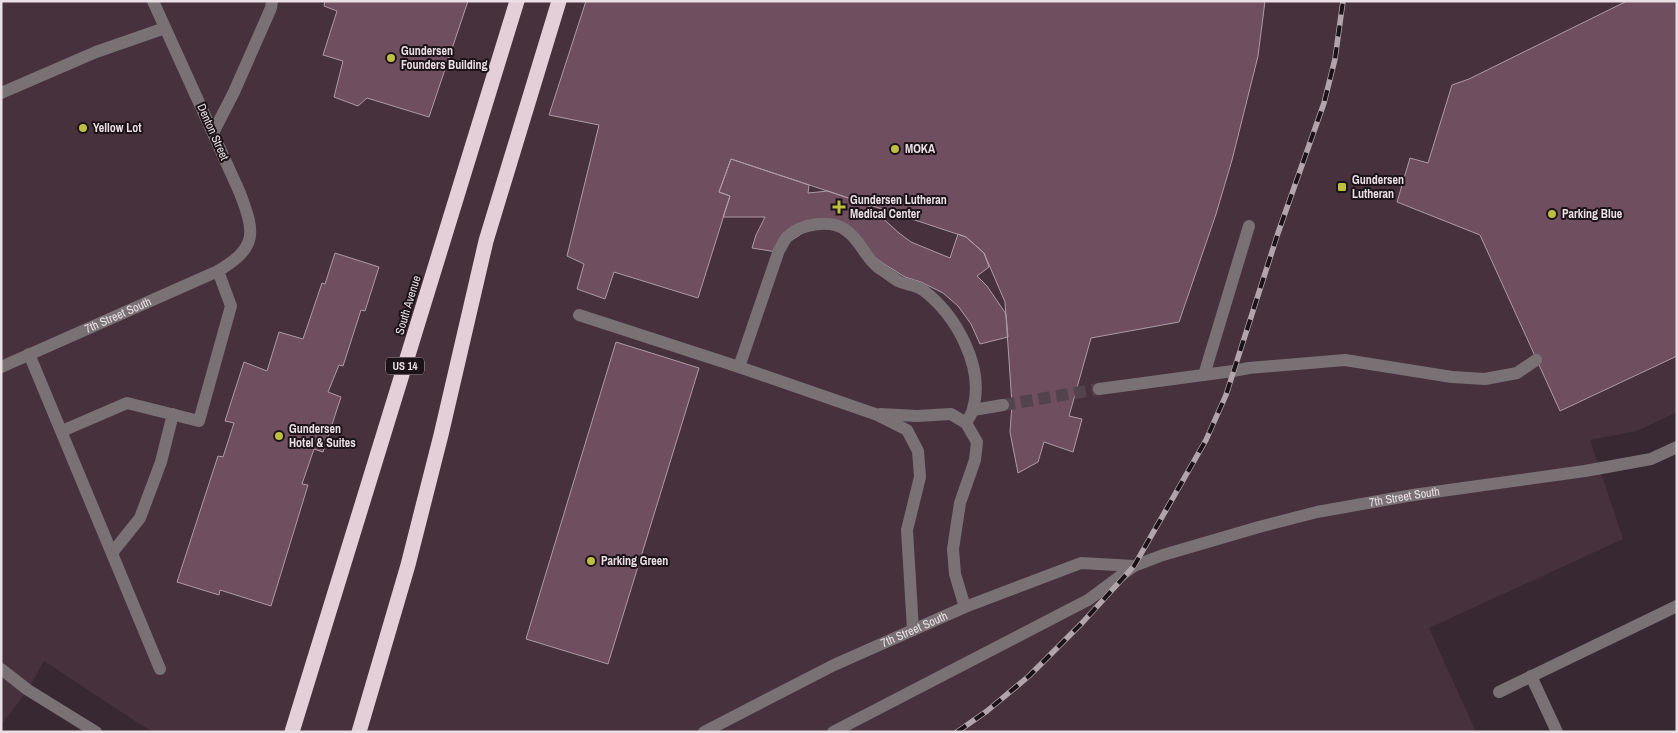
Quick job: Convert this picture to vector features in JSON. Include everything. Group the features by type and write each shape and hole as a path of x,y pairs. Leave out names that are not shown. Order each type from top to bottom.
{"highway":[{"name":"South Avenue","path":"292,732 517,1"},
{"path":"359,732 408,565 441,435 486,241 558,1"}],"street":[{"name":"Denton Street","path":"153,1 214,133 240,193 251,225 250,239 245,250 233,262"},
{"path":"214,133 271,8 272,1"},
{"path":"1,94 96,52 165,28"},
{"path":"739,367 779,250 787,237 801,228 819,224 833,224 846,230 857,241 868,259 878,268 899,281 921,288 942,306 955,324 972,361 976,387 973,410 966,422"},
{"path":"1204,375 1249,226"},
{"name":"7th Street South","path":"1,367 233,262"},
{"path":"62,431 127,403 199,421 231,306 218,270"},
{"path":"579,315 875,414 907,430 918,451 920,477 907,530 913,630"},
{"path":"29,354 160,669"},
{"path":"1099,389 1249,368 1345,360 1452,377 1484,379 1517,373 1536,360"},
{"path":"973,410 1003,405"},
{"path":"112,553 140,518 161,462 173,414"},
{"path":"875,414 917,416 951,414 966,422 976,442 974,460 960,504 953,549 955,574 965,607"},
{"name":"7th Street South","path":"833,732 1088,600 1134,566 1163,555 1317,512 1413,495 1585,471 1651,459 1677,447"},
{"name":"7th Street South","path":"704,732 834,665 965,607 1081,563 1134,566"},
{"path":"1499,692 1677,606"},
{"path":"1,669 28,690 96,732"},
{"path":"1531,676 1557,732"}],"shaded area":[{"name":"Gundersen Lutheran Medical Center","path":"1,1 1677,1 1677,412 1637,431 1590,440 1623,539 1429,628 1476,732 154,732 44,661 28,690 1,725"}],"building":[{"name":"Gundersen Founders Building","path":"325,1 468,1 429,117 367,98 358,106 334,97 343,61 323,55 337,11 324,6"},
{"name":"Gundersen Lutheran Medical Center","path":"586,1 1265,1 1258,56 1232,160 1216,214 1179,322 1091,338 1069,416 1082,419 1073,452 1044,442 1038,462 1018,473 1010,432 1012,404 1005,302 984,253 966,237 731,159 719,192 730,196 698,298 614,272 605,299 577,289 584,264 567,256 599,125 549,115"},
{"name":"Parking Blue","path":"1627,1 1677,1 1677,356 1560,411 1480,235 1397,202 1410,158 1428,163 1452,85 1469,79"},
{"path":"731,159 809,185 808,193 828,191 868,205 911,242 950,258 958,234 966,237 984,253 989,267 977,276 987,286 1006,314 1008,337 980,344 971,324 958,306 943,293 921,282 905,277 884,264 824,219 786,244 783,253 752,248 765,217 723,217 730,196 719,192"},
{"name":"Gundersen Hotel & Suites","path":"335,253 379,267 365,311 361,310 343,366 339,365 328,392 341,397 323,452 314,449 302,484 308,485 271,606 220,590 219,595 177,582 218,456 223,457 234,423 225,421 244,362 267,371 279,332 303,339 322,283 325,284"},
{"path":"616,342 699,368 608,664 526,639"}],"tunnel":[{"path":"1003,405 1099,389"}],"railway":[{"path":"957,732 987,711 1029,676 1082,623 1134,566 1206,440 1226,395 1278,233 1324,103 1335,59 1343,1"}],"place":[{"name":"Gundersen Founders Building","path":"391,58"},
{"name":"Yellow Lot","path":"83,128"},
{"name":"MOKA","path":"895,149"},
{"name":"Gundersen Lutheran","path":"1342,187"},
{"name":"Gundersen Lutheran Medical Center","path":"839,207"},
{"name":"Parking Blue","path":"1552,214"},
{"name":"Gundersen Hotel & Suites","path":"279,436"},
{"name":"Parking Green","path":"591,561"}]}
